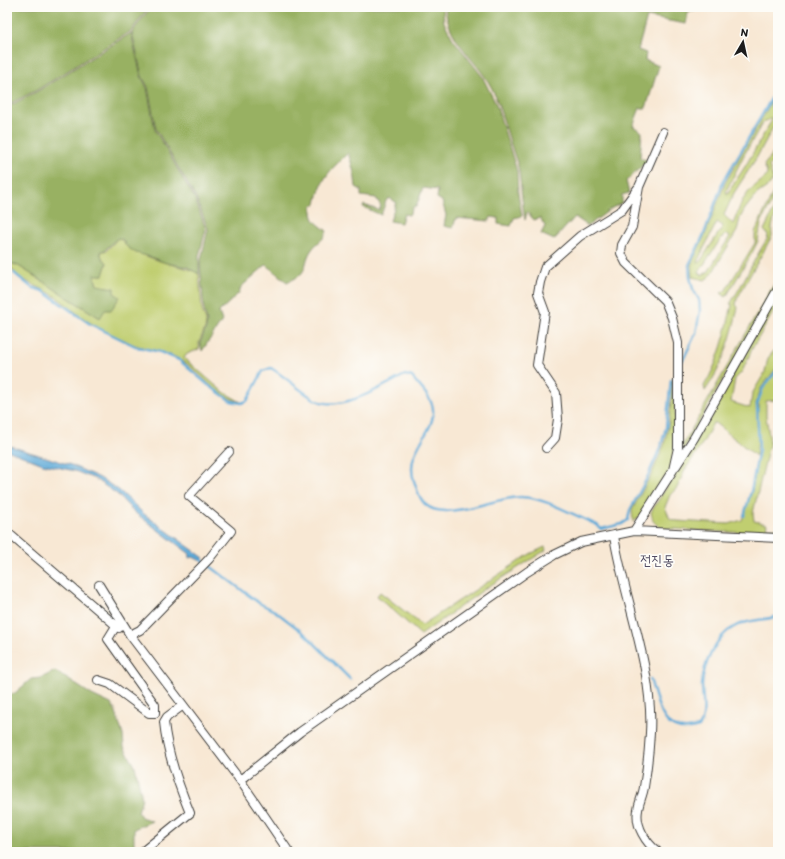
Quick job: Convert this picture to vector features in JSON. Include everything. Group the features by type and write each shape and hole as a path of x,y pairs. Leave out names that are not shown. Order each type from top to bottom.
{"street":[{"path":"662,132 639,187 632,227 622,244 621,253 626,263 665,301 672,318 678,343 678,448 673,470"},
{"path":"546,448 555,438 558,419 556,393 537,365 545,312 538,293 545,267 580,236 622,210 639,187"},
{"path":"634,531 694,438 778,289"},
{"path":"130,635 140,630 206,562 231,531 189,496 229,452"},
{"path":"240,780 300,732 541,563 581,542 634,531 778,538"},
{"path":"8,536 116,626 130,635"},
{"path":"614,536 646,681 650,707 648,759 644,790 638,812 640,826 645,838 658,852"},
{"path":"99,585 130,635 182,706 240,780 289,852"},
{"path":"98,680 110,684 149,713 155,713 155,705 108,639 116,626"},
{"path":"142,852 190,813 165,739 164,722 182,706"}],"green space":[{"path":"7,7 149,7 131,31 37,90 7,105"},
{"path":"151,7 443,7 444,22 453,39 482,76 496,104 517,171 518,193 522,216 514,218 511,226 498,224 498,218 491,217 489,221 456,218 453,228 444,226 446,215 442,201 437,198 438,190 423,188 416,207 414,206 409,215 404,214 401,223 390,221 396,202 389,198 386,201 381,215 363,207 364,205 379,210 381,206 376,198 361,196 361,190 356,187 348,153 327,175 321,187 316,204 312,206 313,218 327,231 323,238 309,253 303,271 295,279 287,282 266,265 241,287 239,293 219,312 222,321 202,351 200,343 206,329 207,321 204,310 200,264 208,229 196,198 156,129 148,87 142,76 132,32"},
{"path":"445,7 689,7 695,10 688,13 686,24 647,17 638,50 646,53 645,60 659,66 646,108 640,108 633,126 642,132 640,158 649,161 646,167 643,165 626,181 629,193 622,195 622,203 612,208 588,226 575,217 554,240 541,234 545,226 540,218 534,220 527,212 525,220 518,168 497,100 481,71 465,52 452,32 447,20"},
{"path":"131,33 141,76 147,88 155,130 195,199 206,229 199,256 199,274 187,267 166,263 136,253 127,247 122,239 118,238 101,252 101,256 107,263 103,275 94,275 97,285 114,288 114,293 120,297 111,310 105,310 100,318 17,265 9,263 7,260 7,107 38,91"},
{"path":"778,90 778,118 757,157 734,193 724,215 733,224 742,201 750,190 766,177 767,173 764,165 778,147 778,155 769,166 773,179 770,185 757,194 745,209 740,218 737,231 711,275 705,280 692,277 691,265 705,235 725,183","holes":["773,118 746,165 727,194 726,191 763,122","717,222 723,226 700,262 697,262","726,234 730,236 708,272 702,275 699,272 720,240"]},
{"path":"778,182 778,189 761,223 758,241 726,297 721,293 725,291 755,243 755,232"},
{"path":"778,201 772,227 772,236 737,299 736,305 738,307 726,350 717,371 705,391 704,386 718,357 732,304 730,304 767,239 768,235 764,230"},
{"path":"118,238 130,248 145,255 187,268 199,274 202,310 206,321 205,329 199,342 199,349 187,354 184,358 222,391 241,402 231,399 215,389 187,364 174,356 135,345 94,325 56,297 19,276 14,272 9,263 17,265 100,318 97,285 93,274 103,275 107,263 101,256 101,252 107,250"},
{"path":"778,277 778,283 682,452 682,446"},
{"path":"778,294 778,304 752,349 742,372 735,379 731,402 750,408 752,394 765,372 768,358 778,346 778,366 761,388 756,403 758,440 756,456 715,423 713,423 704,441 685,470 677,488 670,495 665,507 670,519 677,521 729,524 742,520 752,491 759,449 759,398 763,389 778,370 778,400 766,401 766,417 770,441 753,513 754,521 767,524 766,529 778,528 778,533 722,532 660,528 653,521 651,512 687,454"},
{"path":"675,376 675,446 671,470 642,514 633,522 632,510 651,475 664,445 669,422 673,381"},
{"path":"545,547 546,550 486,588 421,635 377,596 380,592 422,625 530,554"},
{"path":"55,671 92,695 111,704 115,710 123,735 124,747 135,766 142,798 138,812 141,817 152,821 134,829 134,848 130,852 7,852 7,695 15,693 31,679 41,678"}],"water":[{"path":"7,445 71,465 100,478 120,491 144,514 204,558 201,561 193,557 189,558 190,554 134,512 117,494 95,479 75,471 43,464 7,450"}],"waterway":[{"path":"683,360 696,333 700,311 699,300 693,289 690,277 689,265 704,234 723,182 778,87"},
{"path":"14,273 31,287 43,291 90,324 137,347 160,352 179,360 208,385 231,401 241,403 247,401 263,371 271,368 316,400 326,403 349,401 374,391 405,375 412,377 431,401 433,410 429,427 416,451 412,470 418,494 426,505 435,510 458,510 510,498 521,497 549,503 597,525 601,529 622,524 628,520 630,510 647,478 661,446 666,427 671,380"},
{"path":"744,516 751,491 759,449 757,404 763,388 778,369"},
{"path":"202,560 259,603 275,611 306,635 350,679"},
{"path":"650,679 660,709 670,724 677,728 687,729 699,727 703,717 704,706 702,685 703,677 708,660 716,644 727,631 739,624 778,616"}],"district":[{"name":"전진동","path":"657,560"}]}
